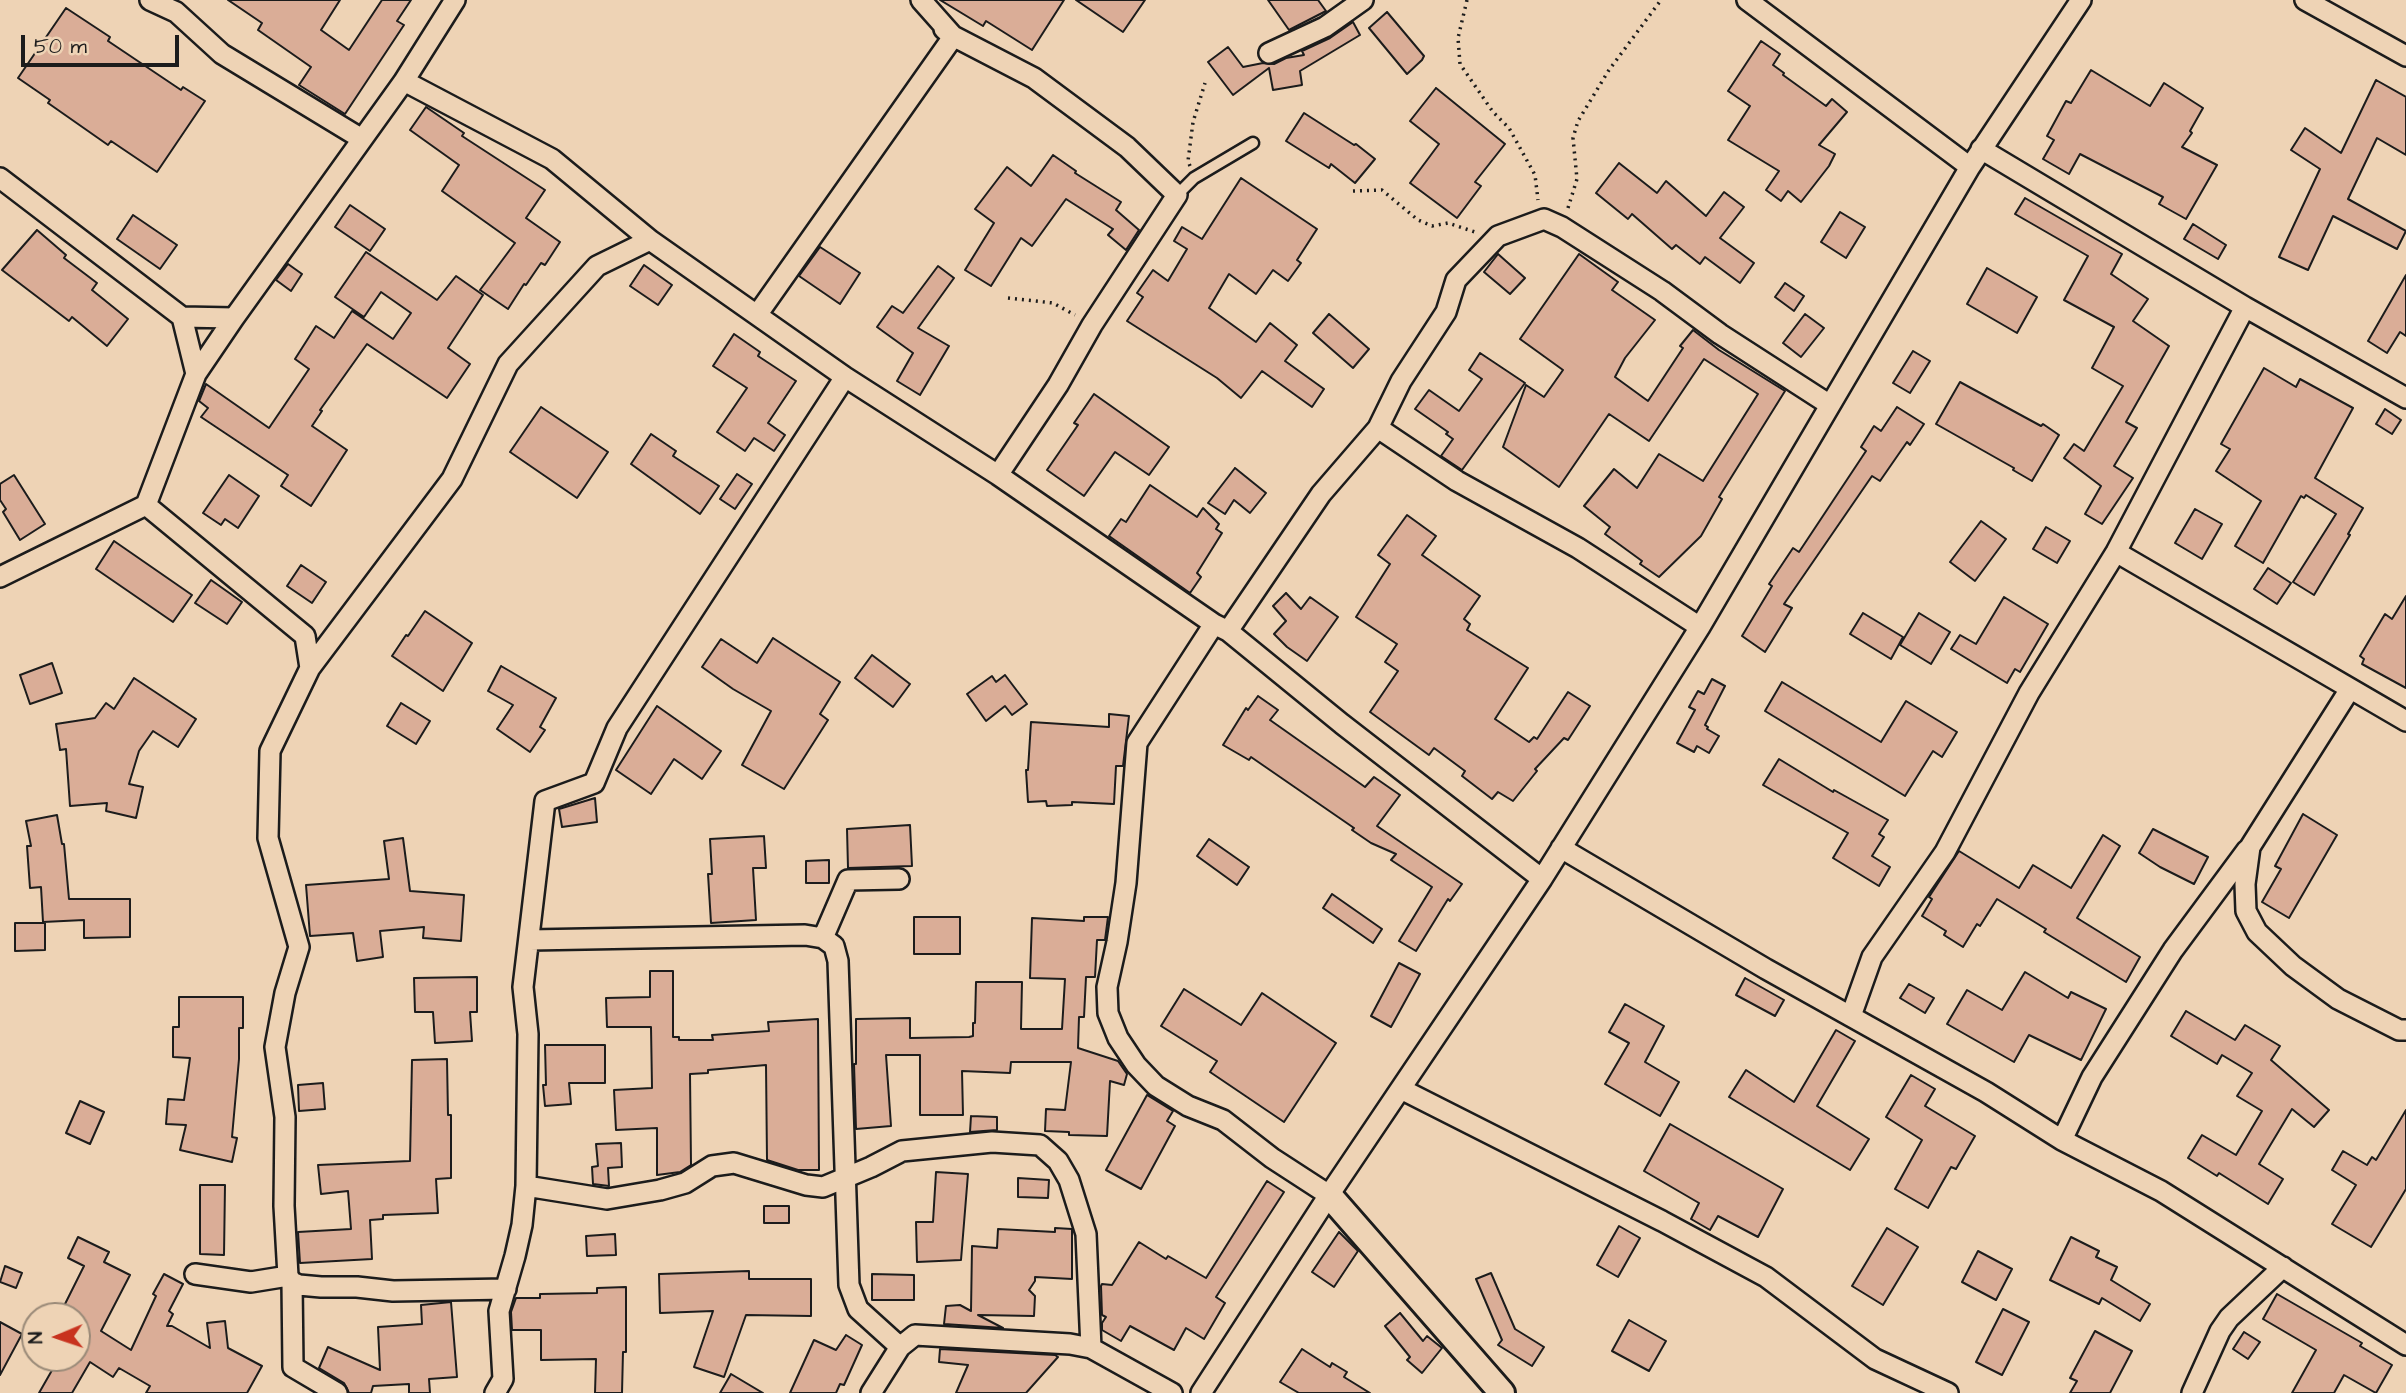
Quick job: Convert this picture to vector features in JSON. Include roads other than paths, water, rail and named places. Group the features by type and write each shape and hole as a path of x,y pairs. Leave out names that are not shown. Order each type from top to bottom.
{"street":[{"path":"150,0 176,12 222,54 362,139"},
{"path":"0,577 146,505 197,374 404,81 455,0"},
{"path":"757,315 953,37 914,0"},
{"path":"921,0 953,36 1034,78 1128,147 1177,195 998,475"},
{"path":"1269,53 1325,27 1363,0"},
{"path":"1747,0 1970,167"},
{"path":"1202,1393 1329,1195 1561,848 1700,627 1981,149 2081,0"},
{"path":"2305,0 2404,50"},
{"path":"404,81 552,159 650,240 845,377 998,475 1221,628 1542,878"},
{"path":"1981,149 2245,307 2406,398"},
{"path":"0,178 182,317 234,318"},
{"path":"1502,1393 1329,1195 1223,1120 1188,1106 1156,1086 1118,1038 1108,1013 1107,988 1125,883 1138,743 1321,494 1378,428 1401,382 1446,312 1456,280 1498,236 1544,219 1562,227 1662,290 1720,334 1830,405"},
{"path":"337,1393 293,1367 284,1206 285,1116 275,1047 285,993 299,947 268,838 271,751 310,668 452,479 508,364 597,266 650,240"},
{"path":"1851,1016 1872,957 1945,852 2029,693 2116,552 2245,307"},
{"path":"182,317 197,374"},
{"path":"495,1393 503,1379 499,1311 522,1225 526,1186 528,1034 523,986 545,801 594,783 617,728 845,377"},
{"path":"1378,428 1457,481 1578,548 1700,627"},
{"path":"146,505 304,636 310,668"},
{"path":"2116,552 2406,721"},
{"path":"2062,1140 2091,1077 2174,950 2250,846 2350,689"},
{"path":"2250,846 2245,884 2246,911 2257,932 2293,966 2338,999 2399,1030 2406,1030"},
{"path":"1561,848 1766,969 1986,1092 2062,1140 2161,1191 2406,1345"},
{"path":"823,938 848,880 899,879"},
{"path":"530,940 805,935 823,938 834,946 838,961 849,1285 858,1309 900,1347"},
{"path":"1401,1089 1662,1221 1766,1277 1875,1359 1948,1393"},
{"path":"526,1186 607,1199 660,1191 685,1183 712,1166 734,1163 806,1185 823,1186 902,1151 992,1142 1040,1145 1058,1161 1069,1180 1086,1234 1091,1348"},
{"path":"2192,1393 2220,1331 2229,1318 2283,1267"},
{"path":"195,1274 251,1282 290,1279 299,1285 393,1291 506,1290"},
{"path":"871,1393 900,1347 915,1335 1057,1343 1091,1348 1172,1393"}],"lane":[{"path":"1177,195 1194,178 1253,143"}]}
